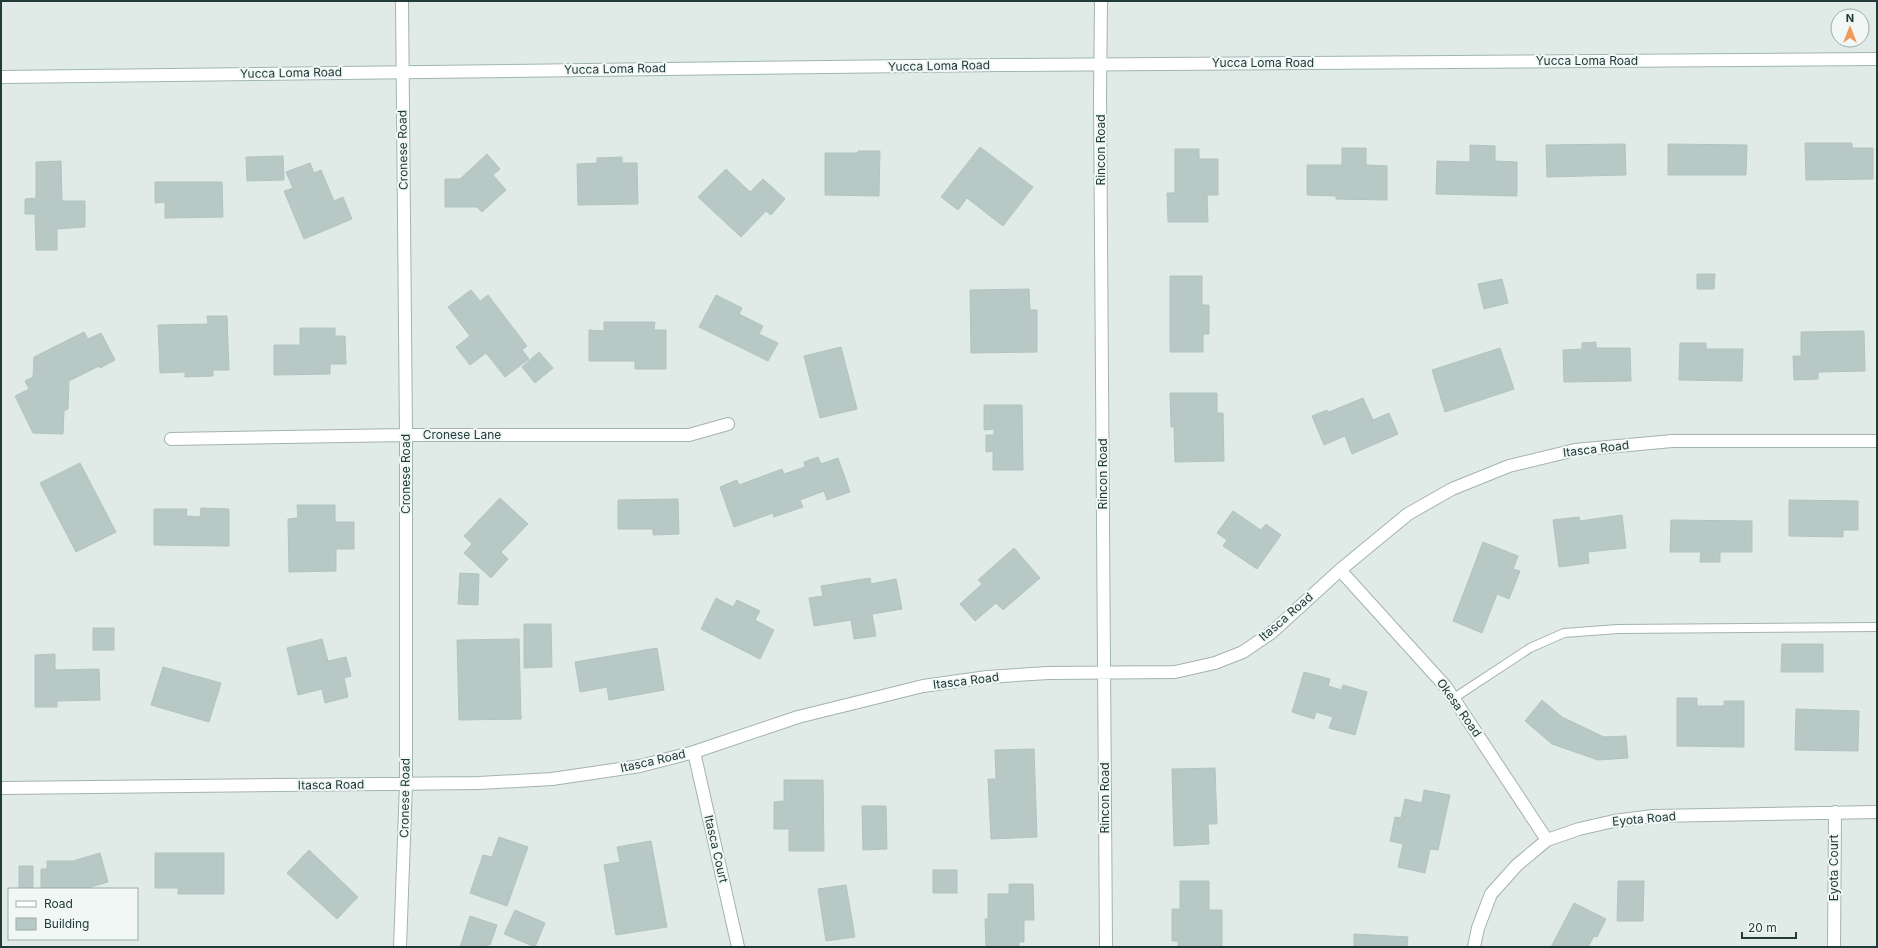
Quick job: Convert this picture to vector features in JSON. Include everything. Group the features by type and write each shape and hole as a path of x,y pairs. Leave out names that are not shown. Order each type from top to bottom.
{"street":[{"name":"Cronese Road","path":"400,947 406,784 406,435 402,1"},
{"name":"Rincon Road","path":"1101,1 1106,947"},
{"name":"Yucca Loma Road","path":"1,77 1101,64 1877,59"},
{"name":"Cronese Lane","path":"171,439 406,435 689,434 728,424"},
{"name":"Itasca Road","path":"1,788 479,783 552,779 640,766 694,752 798,717 923,686 987,677 1104,672 1175,672 1215,663 1243,652 1270,633 1340,570 1408,514 1452,489 1516,464 1575,450 1672,441 1877,441"},
{"name":"Okesa Road","path":"1340,570 1446,687 1547,840"},
{"name":"Itasca Court","path":"694,752 738,947"},
{"name":"Eyota Court","path":"1834,947 1835,812"},
{"name":"Eyota Road","path":"1474,947 1478,928 1491,894 1517,865 1547,840 1586,827 1614,821 1653,816 1877,812"}],"lane":[{"path":"1454,698 1530,648 1564,633 1618,629 1877,627"}],"building":[{"path":"1805,143 1852,143 1852,148 1873,148 1873,179 1806,180"},
{"path":"1625,144 1626,175 1547,177 1546,145"},
{"path":"1668,144 1747,145 1746,175 1668,175"},
{"path":"1470,145 1495,146 1495,161 1517,162 1517,196 1436,194 1437,161 1470,162"},
{"path":"980,147 1033,187 1003,226 967,198 958,210 941,197"},
{"path":"1342,148 1366,148 1366,165 1387,166 1387,200 1336,199 1336,196 1307,195 1307,165 1342,165"},
{"path":"1175,149 1199,149 1199,159 1218,159 1218,195 1207,195 1208,222 1168,222 1167,193 1175,193"},
{"path":"858,151 880,151 879,196 825,195 825,153 858,153"},
{"path":"487,154 500,169 493,175 506,190 482,212 477,207 445,207 445,179 460,179"},
{"path":"283,156 284,180 247,181 246,157"},
{"path":"622,157 622,163 637,163 638,204 578,205 577,164 597,163 597,158"},
{"path":"61,161 62,201 85,201 85,227 57,229 57,250 36,250 35,214 25,214 25,199 36,198 36,162"},
{"path":"310,163 314,173 321,170 334,201 343,197 352,219 304,239 284,191 293,188 286,172"},
{"path":"726,169 750,192 763,179 785,199 771,215 766,211 741,237 698,197"},
{"path":"155,182 222,182 223,217 165,218 165,202 155,203"},
{"path":"1697,274 1715,274 1714,289 1697,289"},
{"path":"1170,276 1202,276 1202,305 1209,305 1209,334 1203,334 1203,352 1170,352"},
{"path":"1502,279 1508,303 1484,309 1478,284"},
{"path":"1029,289 1030,310 1037,310 1037,352 971,353 970,290"},
{"path":"471,290 480,301 488,295 527,346 522,350 529,359 505,377 486,353 470,365 456,347 470,336 448,307"},
{"path":"716,295 742,308 739,314 763,326 759,334 778,343 768,361 699,327"},
{"path":"207,316 227,316 229,370 213,370 213,376 185,377 185,372 160,373 158,325 208,324"},
{"path":"604,322 655,322 654,330 666,330 666,369 635,369 635,361 589,361 589,330 604,331"},
{"path":"300,328 335,328 335,336 345,336 346,364 330,364 330,374 274,375 274,345 300,345"},
{"path":"1864,331 1865,371 1818,372 1818,379 1794,380 1793,356 1801,356 1801,332"},
{"path":"84,332 88,339 101,333 115,360 69,381 68,409 64,411 63,434 33,433 15,396 29,389 25,381 33,377 34,357"},
{"path":"1596,342 1596,348 1630,348 1631,381 1564,382 1563,350 1582,349 1582,343"},
{"path":"1680,343 1706,343 1706,349 1743,349 1742,381 1679,380"},
{"path":"841,347 857,409 820,418 804,356"},
{"path":"1500,348 1514,389 1445,412 1432,370"},
{"path":"539,352 553,368 535,383 522,367"},
{"path":"1170,393 1217,393 1217,413 1223,413 1224,461 1175,462 1174,427 1171,427"},
{"path":"1363,398 1373,420 1389,413 1398,434 1352,454 1345,436 1324,445 1312,416 1327,410 1329,412"},
{"path":"984,405 1022,405 1023,470 993,470 993,451 986,452 986,435 994,435 994,429 984,430"},
{"path":"818,457 821,464 838,458 850,492 827,500 824,491 800,500 803,507 774,517 773,513 734,527 720,487 737,480 739,485 782,469 784,474 805,467 804,462"},
{"path":"80,463 116,532 76,552 40,483"},
{"path":"500,498 528,524 501,552 508,559 491,578 464,553 472,544 464,536"},
{"path":"678,499 679,534 653,535 653,529 618,529 618,500"},
{"path":"1789,500 1858,501 1858,530 1843,530 1843,537 1789,536"},
{"path":"297,505 335,505 335,522 354,522 354,549 336,549 336,571 289,572 288,519 298,518"},
{"path":"201,508 229,509 229,546 154,545 154,509 187,509 186,516 200,517"},
{"path":"1233,511 1261,530 1266,524 1281,535 1257,569 1223,546 1227,540 1217,533"},
{"path":"1622,515 1626,548 1588,552 1589,563 1559,567 1553,520 1579,517 1580,521"},
{"path":"1671,520 1752,521 1752,552 1720,552 1720,562 1700,562 1701,552 1670,552"},
{"path":"1483,542 1518,556 1513,569 1520,571 1509,599 1497,594 1482,633 1453,621"},
{"path":"1014,548 1040,578 1003,610 996,603 975,621 960,604 982,584 978,580"},
{"path":"460,573 479,574 478,605 458,604"},
{"path":"870,578 871,584 896,579 902,609 872,614 876,636 854,639 851,620 814,626 809,598 823,596 821,586"},
{"path":"716,598 733,607 737,600 760,611 755,620 774,630 760,659 701,629"},
{"path":"524,624 551,624 552,667 524,668"},
{"path":"93,628 114,628 114,650 93,650"},
{"path":"322,639 328,661 346,657 351,676 344,678 348,697 325,703 322,689 298,695 287,648"},
{"path":"519,639 521,719 459,720 457,640"},
{"path":"1782,644 1823,644 1823,672 1781,672"},
{"path":"657,648 664,690 609,700 607,687 580,692 575,662"},
{"path":"55,654 55,670 99,669 100,700 57,701 57,707 35,707 35,655"},
{"path":"163,667 221,683 209,722 151,705"},
{"path":"1304,672 1330,679 1328,686 1341,690 1343,685 1367,692 1355,735 1329,728 1333,717 1316,712 1314,719 1292,712"},
{"path":"1677,698 1697,698 1697,706 1724,706 1724,701 1744,701 1744,747 1677,746"},
{"path":"1542,700 1562,717 1604,737 1626,736 1628,758 1598,760 1552,744 1525,721"},
{"path":"1796,709 1859,711 1858,751 1795,750"},
{"path":"1034,749 1037,837 991,839 988,779 996,779 995,750"},
{"path":"1215,768 1217,824 1208,824 1209,844 1174,846 1172,769"},
{"path":"784,780 823,780 824,851 789,851 789,829 774,829 774,802 784,801"},
{"path":"1424,790 1450,795 1438,850 1430,849 1425,873 1398,867 1403,844 1390,841 1395,817 1401,818 1405,799 1422,803"},
{"path":"862,806 886,806 887,849 863,850"},
{"path":"499,837 528,847 507,906 470,893 483,855 492,857"},
{"path":"651,841 667,927 616,935 604,865 620,862 617,847"},
{"path":"309,850 358,897 337,919 287,873"},
{"path":"100,853 108,882 87,888 41,888 41,869 47,869 47,861 73,861"},
{"path":"155,853 224,853 224,894 178,894 178,888 155,888"},
{"path":"19,866 33,866 33,888 19,888"},
{"path":"933,870 957,870 957,893 933,893"},
{"path":"1180,881 1209,881 1209,910 1222,910 1222,947 1178,947 1178,941 1172,941 1172,909 1180,909"},
{"path":"1618,881 1644,881 1643,921 1617,921"},
{"path":"1009,884 1033,884 1034,920 1024,920 1024,942 1019,942 1019,947 986,947 985,919 988,919 988,894 1009,894"},
{"path":"846,885 855,937 826,941 818,889"},
{"path":"1574,903 1606,919 1597,937 1594,936 1588,947 1551,947"},
{"path":"515,910 545,923 535,947 504,934"},
{"path":"470,916 497,925 488,947 460,947"},
{"path":"1354,934 1408,937 1407,947 1354,947"}]}
